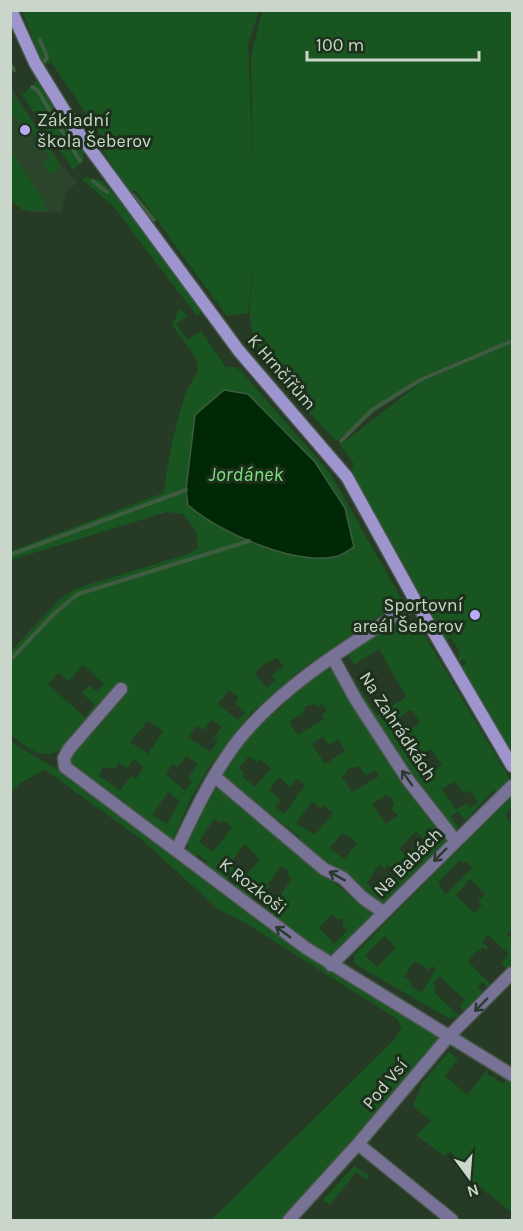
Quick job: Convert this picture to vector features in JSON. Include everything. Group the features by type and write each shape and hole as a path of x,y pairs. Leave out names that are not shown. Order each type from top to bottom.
{"street":[{"name":"K Hrnčířům","path":"11,10 35,63 75,128 239,351 340,467 416,602 513,766"},
{"path":"177,849 214,776 255,722 296,683 416,602"},
{"name":"Na Zahrádkách","path":"333,658 356,700 408,780 455,840"},
{"name":"K Rozkoši","path":"122,689 69,749 63,758 63,765 163,842 177,849 278,928 331,965 394,1000 513,1075"},
{"path":"214,776 324,869 343,878 363,898 382,912"},
{"name":"Na Babách","path":"331,965 455,840 513,786"},
{"name":"Pod Vsí","path":"289,1221 358,1144 449,1036 513,973"},
{"path":"358,1144 452,1221"}],"shaded area":[{"path":"22,11 259,11 248,44 253,165 251,58 262,11 512,11 512,339 421,377 336,441 258,357 266,356 258,345 251,325 253,269 248,313 227,316 135,190 130,193 126,188 98,142 102,139 98,131 51,62 43,65"},
{"path":"37,81 83,151 83,161 73,170 22,95"},
{"name":"Základní škola Šeberov","path":"10,86 59,162 77,182 67,192 61,213 29,212 11,201"},
{"path":"16,97 59,162 58,169 50,174 42,162 48,161 49,157 28,124 18,121 13,116 11,99"},
{"path":"10,149 44,201 47,211 23,210 11,201"},
{"path":"86,177 102,181 119,200 201,310 200,314 197,316 112,205 81,179"},
{"path":"180,308 187,316 176,324 187,340 201,331 226,367 235,367 241,371 330,473 402,600 299,671 251,713 211,764 190,800 172,842 127,810 125,801 117,796 112,799 73,769 69,757 86,735 90,737 126,695 118,683 61,749 47,754 34,751 11,735 10,652 61,598 77,588 188,554 198,548 196,531 183,514 167,512 11,560 11,551 163,493 172,442 185,394 198,371 196,358 172,325","holes":["277,658 284,667 272,675 276,680 267,688 255,674 261,666","83,665 104,684 97,692 89,685 82,693 95,705 85,717 48,685 58,673 69,681","229,690 239,698 235,703 245,712 238,720 218,704","211,720 222,727 214,738 218,741 210,752 188,737 197,726 203,730","148,721 163,731 148,754 130,742","186,756 198,764 188,778 192,781 185,791 166,774 173,764 178,767","134,759 144,767 136,779 131,776 120,791 99,777 103,767 115,769 119,763 127,768","168,792 180,801 167,824 152,815"]},
{"path":"512,343 512,756 461,667 466,663 463,659 458,662 459,651 451,638 446,641 387,540 351,469 354,464 340,445 423,381"},
{"path":"403,619 410,621 412,627 421,629 510,782 498,793 494,790 465,821 458,811 451,817 459,828 456,831 423,791 418,780 413,780 395,746 358,694 341,664 341,660 377,716 406,697 379,649 354,665 348,654","holes":["410,710 420,723 400,736 391,724","431,749 442,765 426,776 415,760","454,781 464,794 470,790 478,802 469,808 466,803 456,810 442,789"]},
{"path":"333,667 346,687 342,690 417,801 420,801 430,812 429,817 448,839 381,907 336,866 334,869 300,844 300,837 262,807 259,809 246,798 247,795 222,775 241,747 270,714 272,716 307,682","holes":["314,704 317,707 322,704 327,711 322,715 324,719 298,735 289,722 304,712 306,706","323,737 329,745 338,739 345,751 325,764 312,744","249,756 257,763 260,759 271,768 255,787 242,776 244,773 239,768","359,766 366,776 375,770 379,776 352,792 342,777 348,769","279,777 291,787 297,779 305,785 284,814 275,807 281,800 269,790","386,795 393,799 394,805 390,808 398,815 386,824 372,804","312,802 320,808 323,805 333,813 315,835 296,823","416,831 428,843 411,861 399,849","342,833 357,844 344,859 330,848","379,864 384,869 388,865 398,876 378,894 367,883"]},
{"path":"11,742 72,778 424,1026 423,1029 438,1036 435,1048 281,1220 211,1220 394,1040 402,1028 397,1019 247,924 218,909 141,839 45,770 22,782 11,792"},
{"path":"219,785 245,812 373,914 332,954 334,957 331,959 264,912 267,907 254,897 249,898 235,887 237,884 230,879 226,882 205,868 207,861 199,855 194,858 188,852 188,838 213,789","holes":["214,819 221,823 223,820 232,827 213,852 199,842","245,844 260,859 245,877 229,865","281,866 289,871 287,874 292,879 277,899 266,891 270,886 268,884","332,914 337,919 343,919 343,925 348,930 334,944 319,928"]},
{"path":"512,795 512,806 505,815 512,824 512,928 507,934 512,939 512,963 507,969 501,963 509,954 488,935 482,942 488,948 486,950 482,947 480,950 483,954 478,950 468,961 491,985 489,988 482,982 477,987 484,993 465,1012 459,1006 465,1000 439,976 433,983 436,987 433,991 460,1017 448,1018 355,964 354,955","holes":["460,860 463,863 466,861 472,868 445,895 438,882","470,879 485,894 478,901 482,905 474,913 456,895","385,936 396,948 377,967 365,955","414,961 429,970 432,966 436,969 422,992 410,986 412,982 404,977"]},
{"path":"449,1052 458,1059 445,1076 467,1095 490,1066 487,1074 494,1078 499,1071 496,1080 503,1083 507,1079 512,1082 511,1212 455,1167 460,1161 449,1151 444,1156 416,1135 431,1121 413,1106 423,1081"},
{"path":"354,1166 370,1176 367,1180 356,1172 330,1205 323,1200"}],"water":[{"name":"Jordánek","path":"224,390 248,394 315,462 345,508 354,547 338,556 321,558 280,552 258,545 218,526 188,505 186,490 195,415"}],"waterway":[{"path":"40,40 47,57 45,61"},
{"path":"10,64 14,70"},
{"path":"32,87 38,91 80,161"},
{"path":"93,181 107,192"},
{"path":"133,195 154,220"},
{"path":"341,441 372,410 422,379 512,341"},
{"path":"10,555 186,490"},
{"path":"10,660 55,613 78,594 249,541"}],"place":[{"name":"Základní škola Šeberov","path":"25,130"},
{"name":"Sportovní areál Šeberov","path":"475,615"}]}
